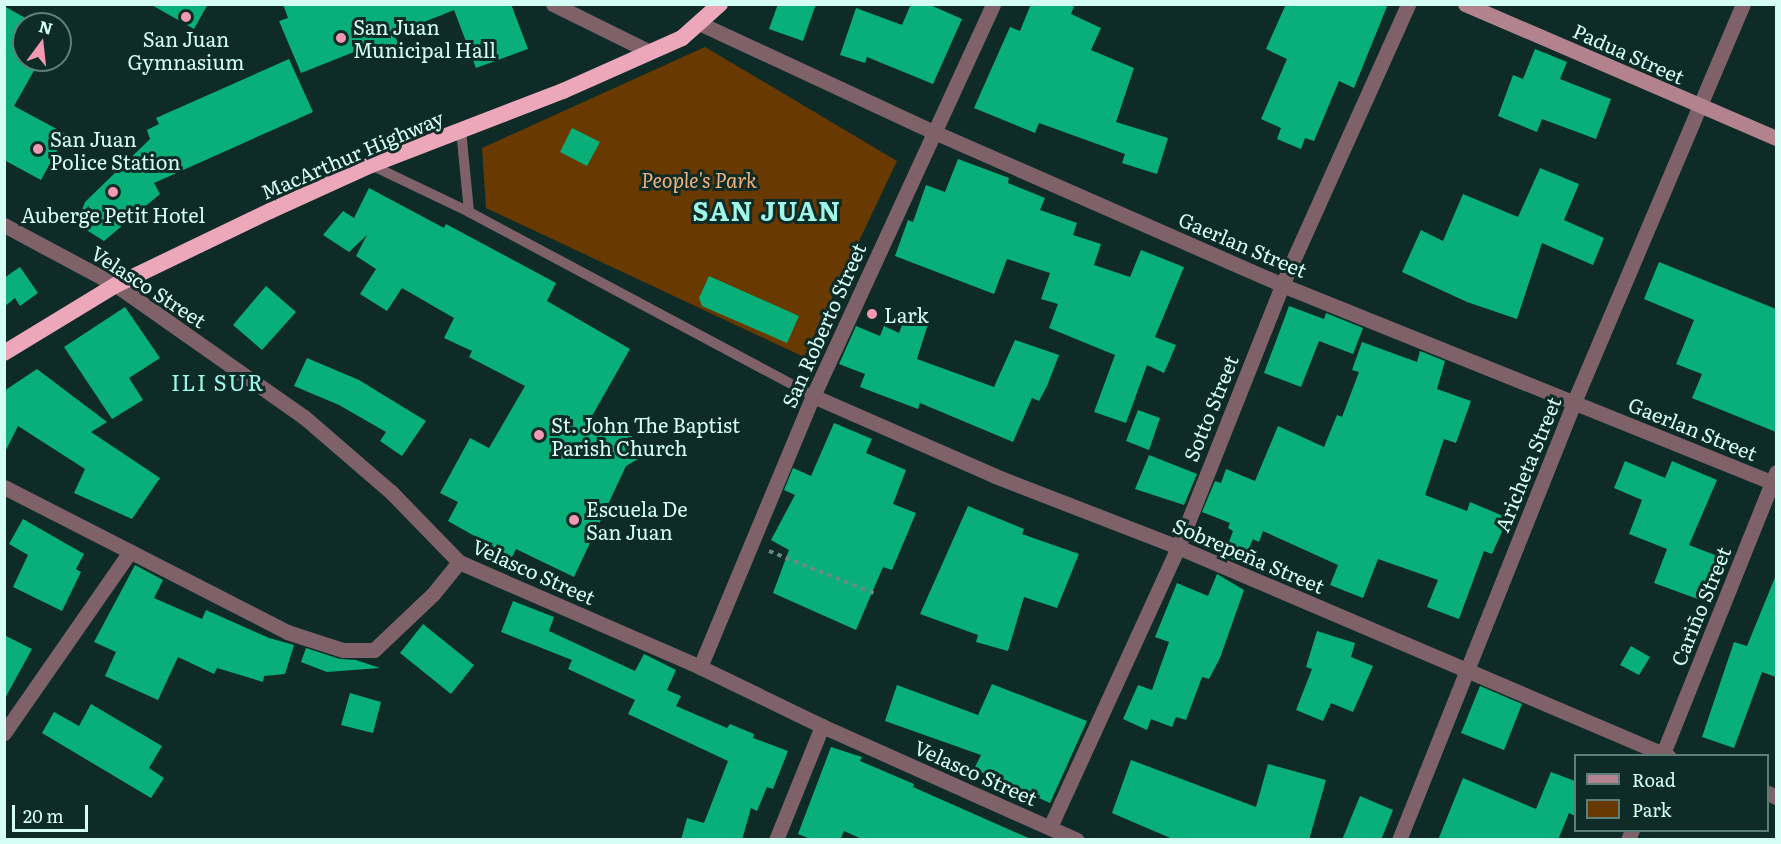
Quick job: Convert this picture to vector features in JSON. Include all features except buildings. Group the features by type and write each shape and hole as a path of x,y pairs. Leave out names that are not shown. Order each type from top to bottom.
{"highway":[{"name":"MacArthur Highway","path":"4,353 116,285 371,165 563,91 650,52 701,24 720,4"}],"main road":[{"name":"Padua Street","path":"1465,4 1776,138"}],"street":[{"path":"554,4 650,52"},
{"name":"San Roberto Street","path":"700,667 749,543 813,396 993,4"},
{"name":"Sotto Street","path":"1050,827 1178,547 1282,285 1408,4"},
{"name":"Aricheta Street","path":"1399,840 1469,670 1574,402 1702,108 1743,4"},
{"name":"Gaerlan Street","path":"701,24 934,132 1282,285 1574,402 1775,479"},
{"name":"Velasco Street","path":"4,225 116,285 304,417 391,492 459,562 700,667 822,726 1077,840"},
{"name":"Sobrepeña Street","path":"813,396 995,476 1178,547 1662,754"},
{"name":"Cariño Street","path":"1664,754 1775,479"},
{"path":"4,487 287,632 343,650 374,650 433,594 459,562"},
{"path":"4,733 129,552"},
{"path":"776,840 822,726"}],"lane":[{"path":"461,130 469,212"},
{"path":"371,165 469,212 813,396"}],"path":[{"path":"749,543 876,594"}],"green space":[{"name":"People's Park","path":"705,47 897,161 804,357 486,208 482,148"}],"place":[{"name":"San Juan Gymnasium","path":"186,17"},
{"name":"San Juan Municipal Hall","path":"341,38"},
{"name":"San Juan Police Station","path":"38,149"},
{"name":"Auberge Petit Hotel","path":"113,192"},
{"name":"Lark","path":"872,314"},
{"name":"St. John The Baptist Parish Church","path":"539,435"},
{"name":"Escuela De San Juan","path":"574,520"}],"district":[{"name":"SAN JUAN","path":"767,210"},
{"name":"ILI SUR","path":"218,382"}]}
